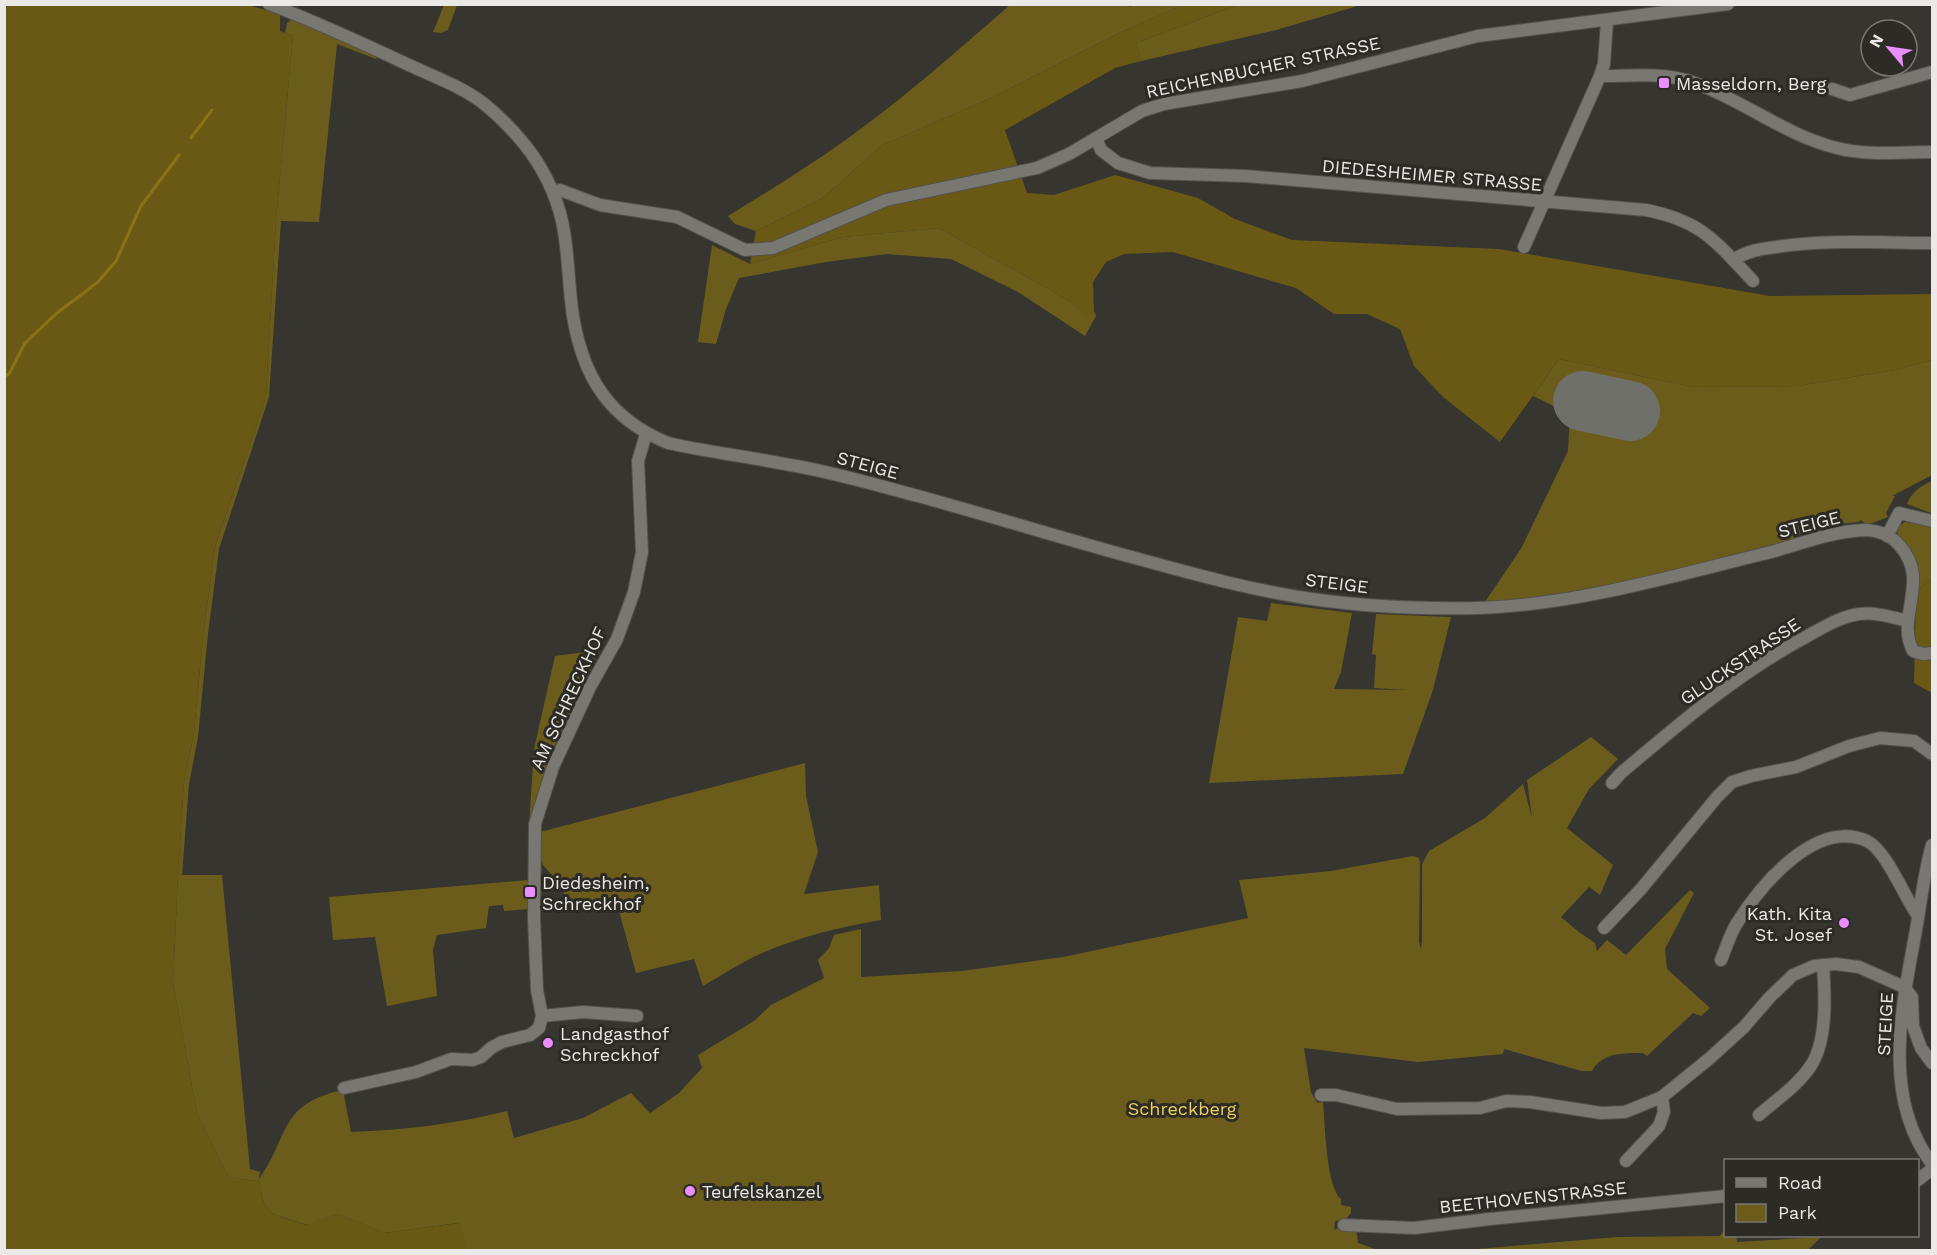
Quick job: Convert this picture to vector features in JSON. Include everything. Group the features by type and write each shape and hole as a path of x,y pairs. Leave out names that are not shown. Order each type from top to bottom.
{"street":[{"name":"STEIGE","path":"269,4 383,52 457,87 482,102 504,121 526,146 553,192 562,221 573,315 583,357 590,375 616,412 646,434 687,447 840,475 1184,572 1308,598 1365,606 1481,608 1551,601 1623,588 1841,533 1864,530 1887,536"},
{"name":"REICHENBUCHER STRASSE","path":"553,192 560,190 600,205 676,218 745,250 773,248 886,200 1037,168 1069,154 1142,111 1164,104 1302,81 1478,36 1728,4"},
{"path":"1524,247 1600,76 1604,64 1606,21"},
{"path":"1832,89 1850,95 1932,72"},
{"path":"1600,76 1670,77 1695,83 1808,138 1839,149 1858,153 1932,152"},
{"name":"DIEDESHEIMER STRASSE","path":"1096,138 1101,150 1118,164 1150,172 1246,176 1646,210 1681,219 1700,229 1753,281"},
{"path":"1733,260 1745,252 1801,243 1831,241 1932,243"},
{"name":"AM SCHRECKHOF","path":"542,1016 537,990 534,918 535,824 553,767 590,687 616,639 633,592 642,552 638,461 646,434"},
{"path":"1932,521 1899,513 1887,536 1898,543 1910,559 1914,577 1907,634 1913,651 1923,654 1932,653"},
{"name":"GLUCKSTRASSE","path":"1612,783 1701,706 1782,650 1835,621 1859,614 1883,615 1908,621"},
{"path":"1604,928 1641,889 1732,782 1796,767 1850,746 1880,738 1914,741 1932,754"},
{"path":"1721,960 1736,924 1777,871 1798,854 1821,842 1844,836 1868,842 1885,858 1918,916"},
{"name":"STEIGE","path":"1931,854 1904,987 1900,1032 1901,1076 1908,1116 1921,1149 1932,1164"},
{"path":"1321,1095 1336,1095 1396,1109 1480,1108 1506,1101 1530,1102 1601,1113 1625,1112 1662,1097 1728,1041 1793,975 1814,966 1836,964 1859,967 1904,987 1912,997 1912,1026 1921,1048 1932,1063"},
{"path":"1759,1115 1789,1090 1811,1065 1821,1040 1825,996 1822,965"},
{"path":"344,1088 416,1072 451,1059 473,1060 502,1042 535,1033 542,1016 583,1012 637,1016"},
{"path":"1626,1161 1659,1126 1664,1112 1662,1097"},
{"path":"1919,1179 1932,1169"},
{"name":"BEETHOVENSTRASSE","path":"1344,1225 1414,1228 1724,1196"}],"green space":[{"path":"1126,4 1130,7 1133,4 1183,5 1117,34 993,97 881,146 823,198 756,231 735,224 728,216 803,169 868,123 930,74 1010,5"},
{"path":"444,5 457,5 448,30 441,33 433,32"},
{"path":"1238,5 1361,5 1276,30 1141,61 1136,43"},
{"name":"Schreckberg","path":"293,18 378,55 376,59 337,44 319,222 281,221 269,397 219,549 198,737 189,784 182,875 222,875 250,1169 260,1172 259,1179 296,1113 322,1096 343,1090 351,1132 429,1126 507,1111 514,1138 583,1118 631,1093 650,1113 679,1093 702,1068 698,1055 754,1021 771,1005 824,978 818,960 829,948 834,935 861,929 861,977 962,971 1063,957 1248,918 1239,880 1331,871 1413,856 1419,858 1420,864 1419,941 1421,949 1422,864 1429,851 1485,818 1523,784 1532,818 1527,780 1591,737 1618,759 1589,789 1567,828 1613,865 1600,895 1589,887 1561,917 1595,943 1597,951 1607,940 1626,955 1690,890 1694,893 1665,949 1667,969 1710,1008 1701,1016 1693,1013 1647,1056 1643,1053 1614,1055 1602,1060 1592,1071 1582,1071 1504,1049 1503,1054 1418,1062 1304,1048 1311,1092 1317,1103 1323,1102 1327,1154 1332,1182 1341,1199 1341,1205 1351,1207 1351,1213 1346,1219 1335,1221 1334,1230 1344,1225 1356,1226 1358,1243 1378,1250 236,1250 300,1227 431,1243 461,1231 458,1223 384,1233 338,1214 307,1225 273,1214 264,1204 259,1181 231,1178 197,1113 173,983 184,781 194,733 203,635 215,547 266,396 276,220 293,36 285,33 287,23"},
{"path":"939,228 1068,300 1087,316 1094,311 1096,316 1085,336 1018,292 951,259 887,254 826,262 739,278 726,309 716,344 698,342 712,245 750,264 843,237"},
{"path":"1559,359 1693,387 1798,386 1895,370 1932,360 1932,475 1892,496 1895,496 1886,513 1888,517 1867,525 1861,520 1801,530 1801,534 1782,544 1551,601 1485,602 1522,547 1568,451 1570,414 1533,396"},
{"path":"1932,481 1932,578 1916,591 1916,560 1897,533 1899,526 1905,522 1930,525 1931,513 1907,504 1917,490"},
{"path":"1271,603 1352,613 1341,672 1334,689 1409,690 1374,688 1376,655 1372,654 1376,614 1451,617 1433,690 1403,774 1209,783 1238,617 1267,621"},
{"path":"600,650 555,745 529,825 534,749 555,656"},
{"path":"805,763 806,796 818,852 804,894 879,885 881,920 789,942 745,961 703,986 694,959 636,973 615,896 567,909 563,888 543,865 540,856 540,832"},
{"path":"529,880 528,909 504,911 503,905 489,906 486,928 437,935 433,950 437,996 387,1006 375,937 333,940 329,897"},
{"path":"1724,1230 1724,1237 1736,1237 1737,1242 1821,1237 1808,1250 1475,1250 1617,1237 1720,1236"}],"shaded area":[{"path":"5,5 248,5 280,14 280,31 293,36 276,220 266,396 215,547 203,635 194,733 184,781 173,983 197,1113 231,1178 259,1181 264,1204 273,1214 306,1225 338,1214 384,1233 459,1223 468,1250 5,1250"},
{"path":"1183,5 1238,5 1136,43 1141,61 1115,68 1005,130 1027,193 1054,195 1115,175 1198,198 1235,219 1292,240 1499,249 1770,296 1932,294 1932,360 1895,370 1798,386 1693,387 1559,359 1500,442 1443,397 1414,366 1400,329 1367,314 1334,314 1296,288 1173,252 1124,254 1106,262 1093,282 1094,311 1087,317 1068,300 939,228 843,237 750,264 756,231 823,198 881,146 993,97 1117,34"},
{"path":"1932,578 1932,693 1914,683 1916,591"}],"waterway":[{"path":"191,138 212,110"},
{"path":"4,376 9,374 25,343 57,313 98,282 116,261 141,206 179,155"}],"runway":[{"path":"1583,401 1630,411"}],"place":[{"name":"Masseldorn, Berg","path":"1664,83"},
{"name":"Diedesheim, Schreckhof","path":"530,892"},
{"name":"Kath. Kita St. Josef","path":"1844,923"},
{"name":"Landgasthof Schreckhof","path":"548,1043"},
{"name":"Teufelskanzel","path":"690,1191"}]}
